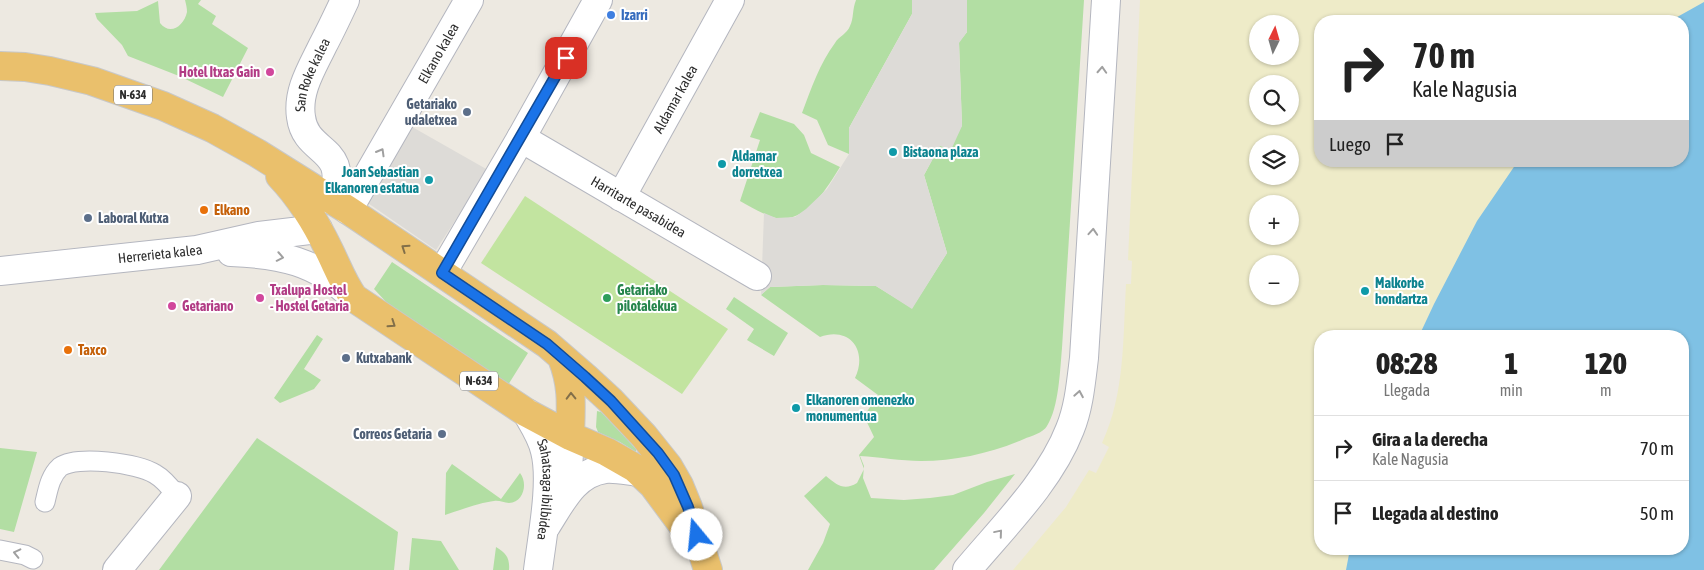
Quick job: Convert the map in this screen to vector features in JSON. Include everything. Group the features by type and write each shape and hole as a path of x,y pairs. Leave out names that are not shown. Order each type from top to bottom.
{"highway":[{"name":"N-634","path":"0,66 25,67 56,72 105,85 186,116 257,153 349,211 547,344 611,401 644,436 668,466 679,485 688,507 706,564"},
{"name":"N-634","path":"257,153 287,184 308,211 354,298 527,413 570,436 607,452 640,472 662,496 706,564"},
{"path":"318,229 349,211"},
{"path":"562,358 570,381 570,436"}],"street":[{"name":"San Roke kalea","path":"345,0 305,83 300,102 301,117 305,131 336,165 338,182 349,211"},
{"name":"Elkano kalea","path":"349,211 469,0"},
{"path":"442,273 521,138 598,0"},
{"name":"Aldamar kalea","path":"621,197 730,0"},
{"path":"967,570 1041,481 1064,443 1075,414 1085,348 1106,0"},
{"name":"Harritarte pasabidea","path":"521,138 757,276"},
{"name":"Herrerieta kalea","path":"0,271 197,250 258,236 318,229"},
{"path":"197,250 252,253 285,258 319,271 341,285 354,298"},
{"name":"Sahatsaga ibilbidea","path":"527,413 541,439 546,458 547,481 538,570"},
{"path":"543,532 568,470 570,436"},
{"path":"543,532 575,484 590,473 606,469 640,472"},
{"path":"117,570 177,496"}],"lane":[{"path":"44,502 55,473 66,464 76,461 104,462 145,469 160,478 177,496"},
{"path":"0,550 25,555 33,560"}],"green space":[{"path":"185,0 201,0 198,4 216,16 212,24 248,48 223,97 179,76 128,56 122,45 97,19 95,13 137,11 158,1 160,23 168,29 172,29 180,25 185,17 187,8"},
{"path":"856,0 912,0 912,14 849,128 849,154 828,145 817,120 802,113 816,76 825,59 850,26"},
{"path":"967,0 1084,0 1062,348 1058,388 1051,418 1047,426 1040,432 987,452 961,458 934,461 860,456 864,468 859,455 874,437 864,416 878,395 855,378 859,359 858,350 854,343 840,335 831,334 820,337 761,295 770,287 876,286 912,308 947,253 924,175 940,145 962,126 959,42 967,32"},
{"path":"760,112 794,124 804,135 811,153 840,167 822,194 797,216 776,218 740,201 760,140 750,137"},
{"name":"Getariako pilotalekua","path":"525,196 728,329 682,394 481,263"},
{"path":"392,262 528,353 508,385 389,305 374,289"},
{"path":"734,297 788,333 774,356 747,340 754,329 726,309"},
{"path":"317,335 323,339 304,369 321,380 314,389 280,403 274,398"},
{"path":"597,411 601,412 636,449 636,452 598,432 596,427"},
{"path":"257,438 398,532 394,570 159,570"},
{"path":"0,448 37,452 14,532 0,529"},
{"path":"452,464 501,499 520,473 524,482 521,496 514,502 489,502 445,515 446,473"},
{"path":"864,470 863,478 871,498 904,500 953,495 1015,474 934,570 808,570 823,543 830,524 804,496 826,476 841,486 848,487 857,483"},
{"path":"412,538 441,541 459,570 409,570"},
{"path":"496,547 507,556 509,570 493,570"}],"sand":[{"name":"Malkorbe hondartza","path":"1140,0 1704,0 1704,507 1692,570 1013,570 1066,507 1089,470 1096,473 1109,447 1102,443 1110,424 1119,385 1122,365 1126,284 1131,284 1132,261 1128,260"}],"shaded area":[{"name":"Bistaona plaza","path":"912,0 967,0 967,32 959,43 962,126 951,150 940,146 924,175 947,253 912,309 876,286 770,287 761,295 764,213 776,218 795,217 827,189 849,154 849,128 912,14"},
{"path":"407,124 488,170 436,250 362,199"}],"water":[{"path":"1704,2 1704,570 1346,570 1349,555 1689,555 1689,330 1422,330 1477,221 1514,167 1689,167 1689,15 1681,15"}],"place":[{"name":"Izarri","path":"611,15"},
{"name":"Hotel Itxas Gain","path":"270,72"},
{"name":"Getariako udaletxea","path":"467,112"},
{"name":"Bistaona plaza","path":"893,152"},
{"name":"Aldamar dorretxea","path":"722,164"},
{"name":"Joan Sebastian Elkanoren estatua","path":"429,180"},
{"name":"Elkano","path":"204,210"},
{"name":"Laboral Kutxa","path":"88,218"},
{"name":"Malkorbe hondartza","path":"1365,291"},
{"name":"Txalupa Hostel - Hostel Getaria","path":"260,298"},
{"name":"Getariako pilotalekua","path":"607,298"},
{"name":"Getariano","path":"172,306"},
{"name":"Taxco","path":"68,350"},
{"name":"Kutxabank","path":"346,358"},
{"name":"Elkanoren omenezko monumentua","path":"796,408"},
{"name":"Correos Getaria","path":"442,434"}],"route":[{"path":"566,58 442,273 547,344 611,401 658,453 674,475 688,507 697,535"}]}
